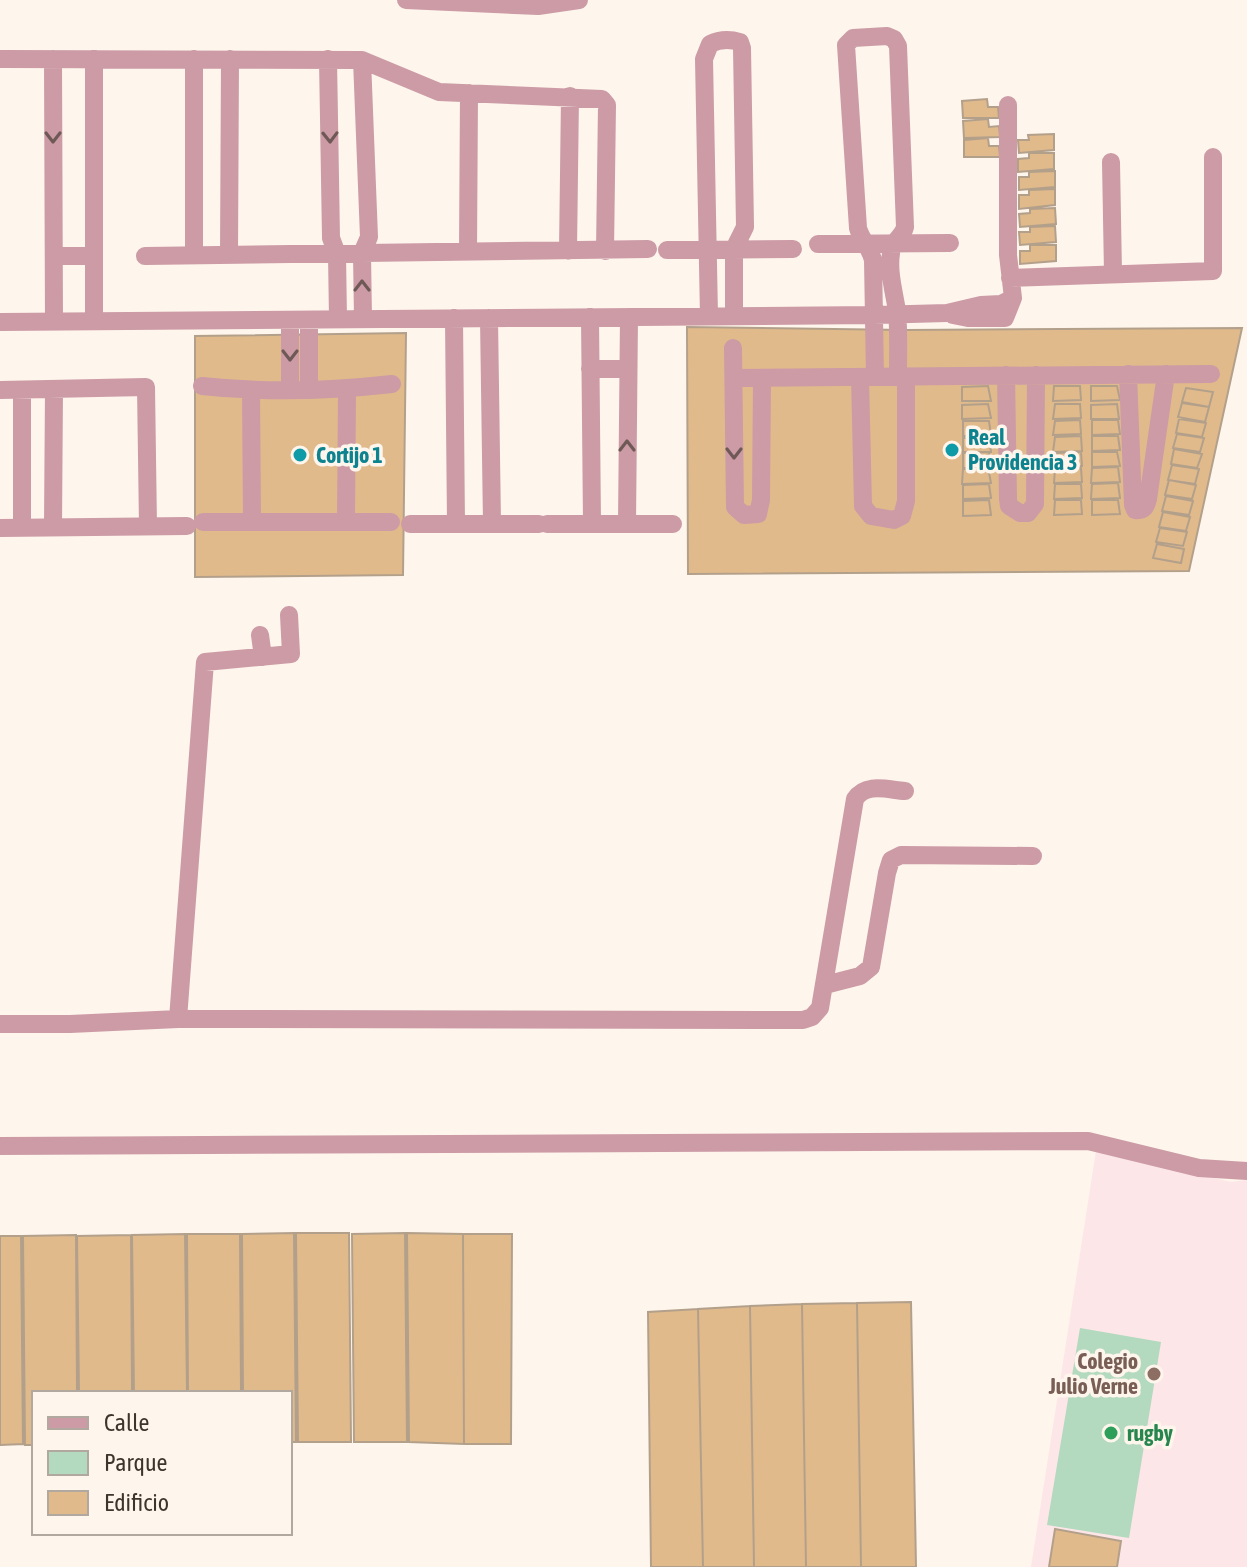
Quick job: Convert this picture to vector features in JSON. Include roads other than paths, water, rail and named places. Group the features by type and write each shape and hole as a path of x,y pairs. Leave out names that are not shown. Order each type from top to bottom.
{"street":[{"path":"406,0 544,6 579,0"},
{"path":"887,36 894,39 898,46 905,227 893,243 891,278 902,376 906,501 902,516 894,520 871,516 863,506 867,377 874,315 873,260 866,243 858,228 846,45 853,38 887,36"},
{"path":"709,316 704,59 710,44 716,40 732,40 740,42 742,48 745,227 734,249 734,316"},
{"path":"1,59 362,60 430,89 602,99 607,105 605,251"},
{"path":"53,59 54,322"},
{"path":"94,59 94,321"},
{"path":"194,59 194,255"},
{"path":"229,255 230,59"},
{"path":"328,59 331,238 337,254 338,319"},
{"path":"362,60 369,237 362,253 363,319"},
{"path":"468,252 469,93"},
{"path":"568,251 570,96"},
{"path":"0,322 874,315 947,313 1001,304 1013,298 1010,278 1008,105"},
{"path":"1010,278 1213,271 1213,157"},
{"path":"1111,162 1113,273"},
{"path":"818,244 950,243"},
{"path":"145,256 648,249"},
{"path":"667,250 793,249"},
{"path":"54,256 94,256"},
{"path":"590,317 592,524"},
{"path":"627,524 629,317"},
{"path":"454,318 456,524"},
{"path":"489,318 492,524"},
{"path":"290,320 290,390"},
{"path":"309,320 309,389"},
{"path":"733,348 735,507 737,512 752,516 758,514 761,500 762,378"},
{"path":"590,369 628,369"},
{"path":"455,370 489,370"},
{"path":"1128,374 1133,505 1135,510 1141,511 1148,499 1166,374"},
{"path":"734,378 1211,374"},
{"path":"1006,375 1008,499 1009,506 1020,513 1028,513 1035,504 1036,375"},
{"path":"202,386 251,391 347,389 392,384"},
{"path":"0,390 146,387 148,526"},
{"path":"53,527 54,389"},
{"path":"346,522 347,389"},
{"path":"22,390 22,527"},
{"path":"251,391 252,521"},
{"path":"0,528 252,521 673,524"},
{"path":"178,1019 205,662 291,654 289,615"},
{"path":"260,635 263,657"},
{"path":"0,1024 178,1019 803,1020 812,1017 820,1008 855,799 859,792 868,788 905,791"},
{"path":"825,985 860,976 871,967 891,860 901,855 1033,856"},
{"path":"0,1146 1088,1141 1199,1168 1247,1171"}],"place":[{"name":"Real Providencia 3","path":"952,450"},
{"name":"Cortijo 1","path":"300,455"},
{"name":"Colegio Julio Verne","path":"1154,1374"},
{"name":"rugby","path":"1111,1433"}]}
